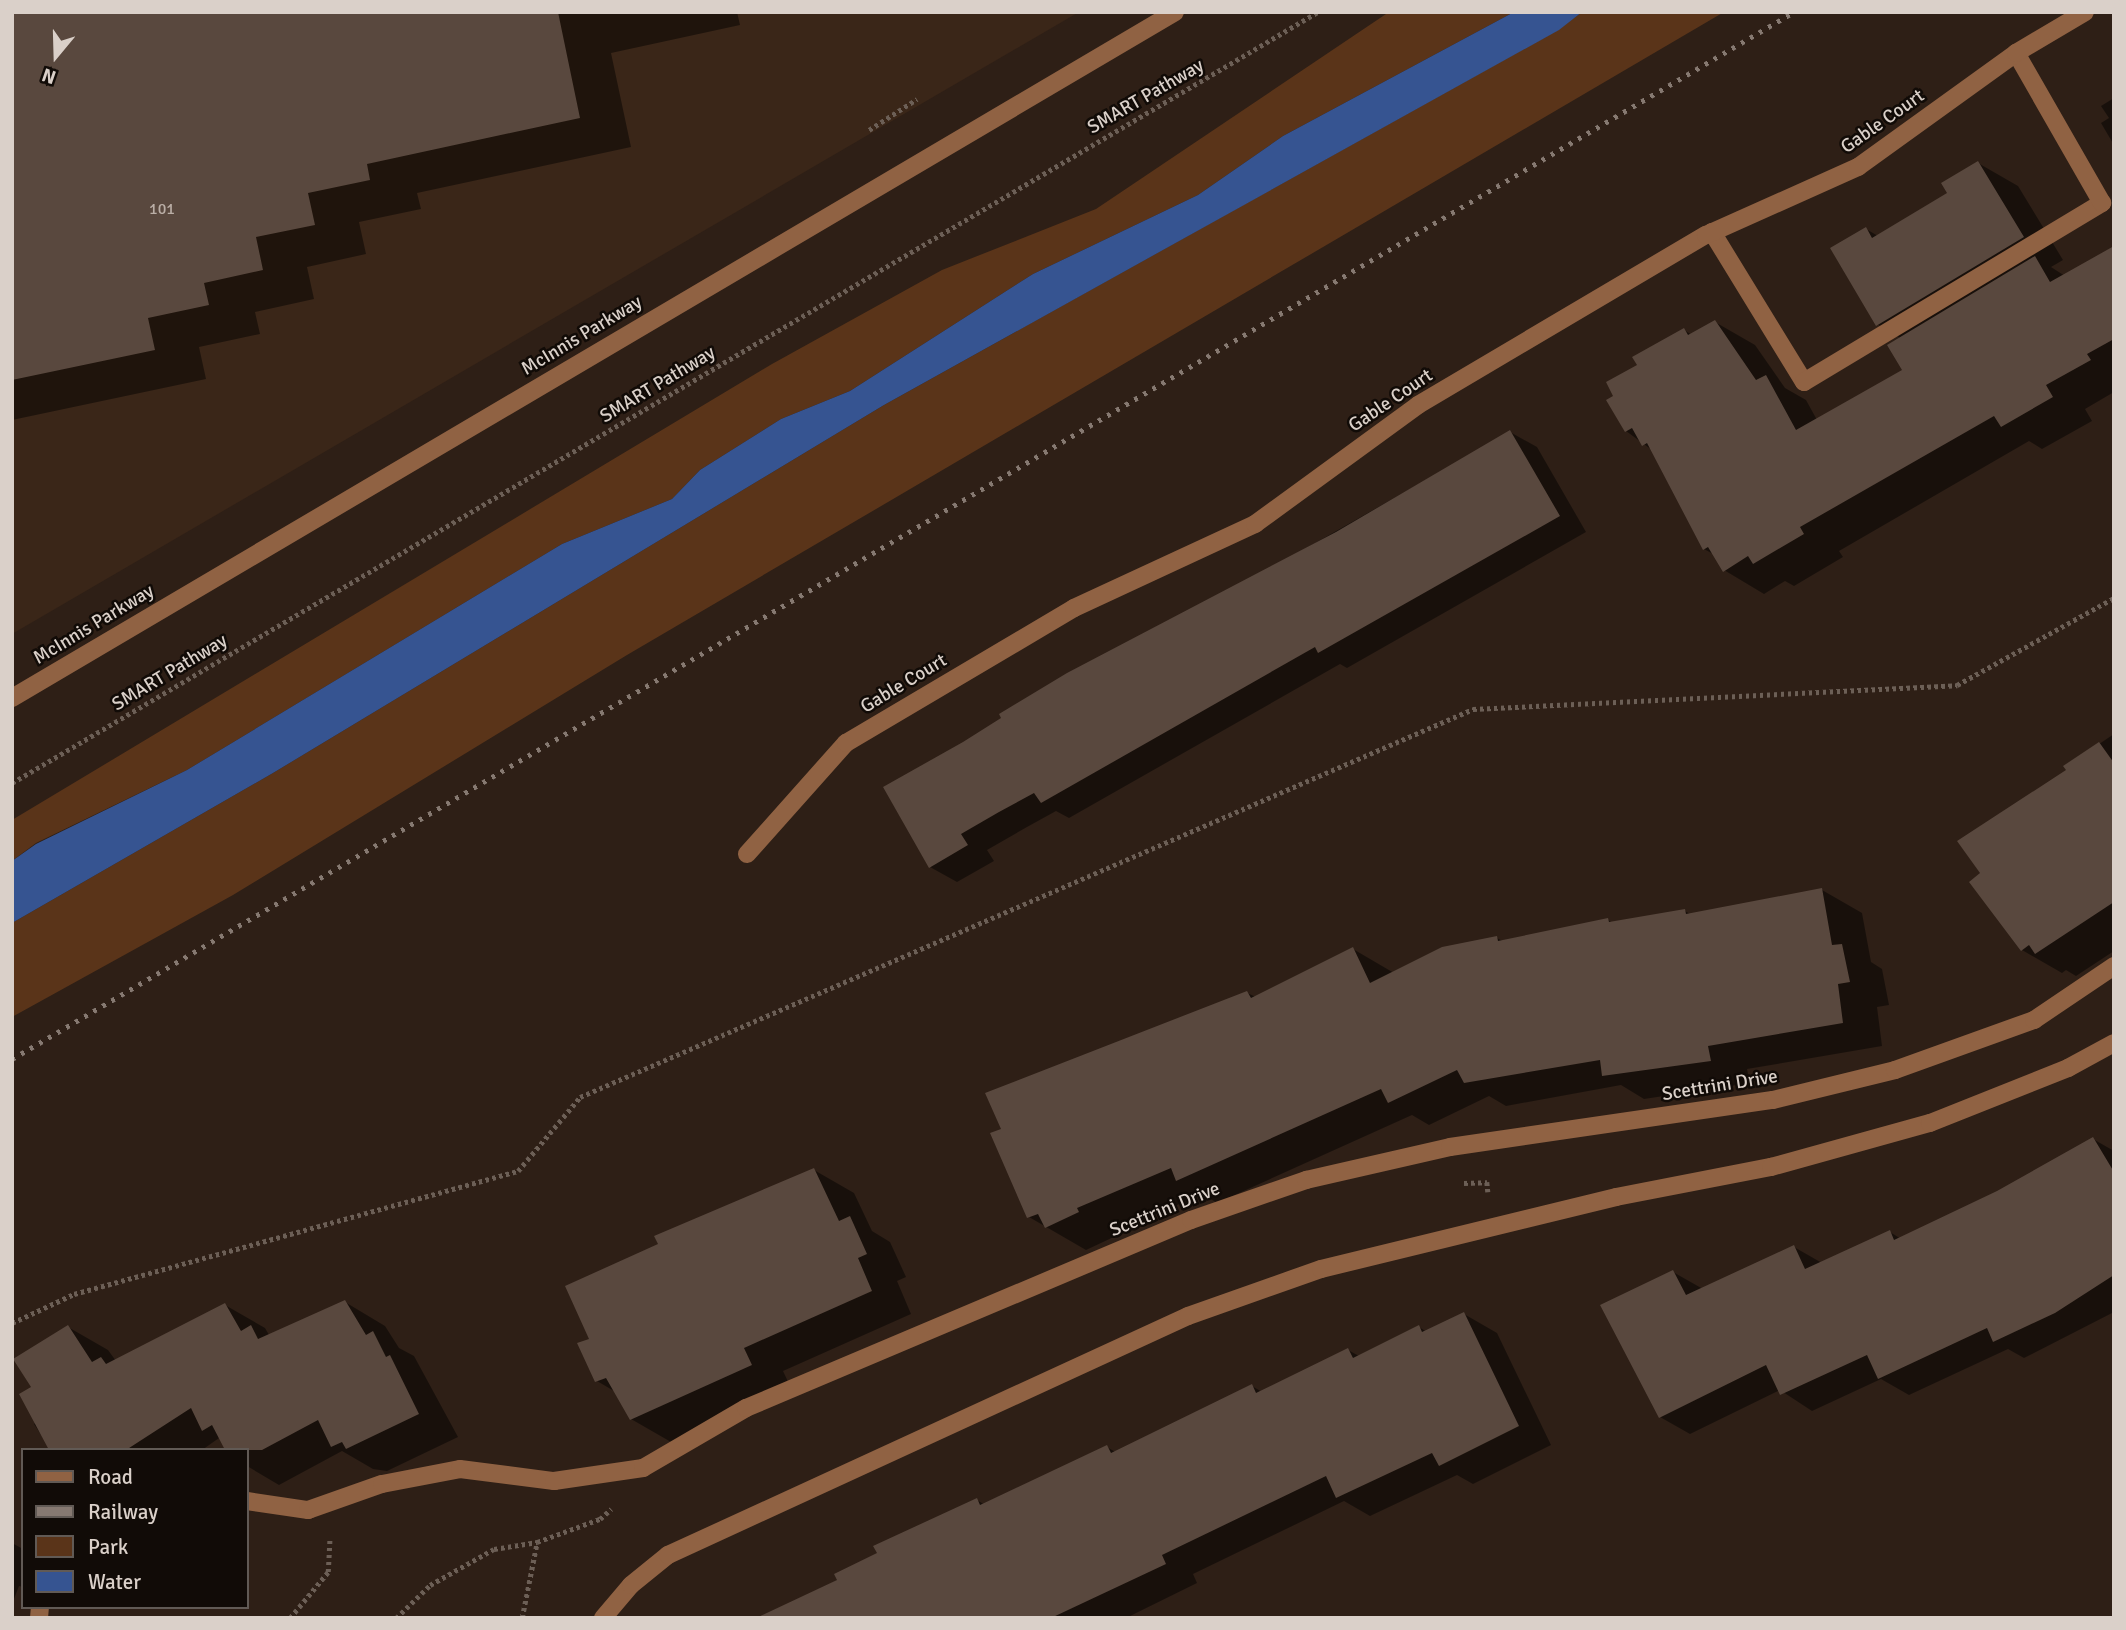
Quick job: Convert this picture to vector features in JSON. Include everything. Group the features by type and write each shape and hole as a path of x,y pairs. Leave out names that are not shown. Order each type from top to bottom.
{"street":[{"name":"McInnis Parkway","path":"12,698 1175,12"},
{"name":"Gable Court","path":"747,854 846,743 1074,608 1255,524 1418,405 1712,232 1858,167 2016,53 2085,12"},
{"path":"1712,232 1804,382 2102,203 2016,53"},
{"name":"Scettrini Drive","path":"248,1501 308,1510 382,1484 460,1469 554,1482 643,1468 746,1408 1191,1220 1306,1180 1450,1147 1773,1101 1895,1070 2034,1020 2114,966"},
{"path":"603,1618 631,1585 668,1555 1188,1316 1321,1269 1471,1236 1616,1197 1771,1167 1930,1123 2068,1068 2114,1043"}],"path":[{"name":"SMART Pathway","path":"12,782 1318,12"},
{"path":"869,130 917,99"},
{"path":"12,1323 74,1294 518,1171 580,1097 1473,709 1957,685 2114,598"},
{"path":"1450,1147 1458,1184 1487,1182 1490,1206 1464,1212 1471,1236"},
{"path":"396,1618 430,1585 494,1549 537,1542 600,1519 631,1493 643,1468"},
{"path":"290,1618 328,1572 333,1501"},
{"path":"522,1618 537,1542"}],"shaded area":[{"path":"12,12 1079,12 12,634"}],"green space":[{"path":"1389,12 1514,12 1283,136 1198,195 1033,274 850,391 781,419 700,470 672,499 562,544 187,770 36,843 12,861 12,820 772,364 942,270 1096,209"},
{"path":"1582,12 1724,12 627,655 233,895 12,1017 12,923 273,773 884,405 1558,30"}],"water":[{"path":"1514,12 1582,12 1559,30 884,405 273,773 12,923 12,861 36,844 187,770 562,544 672,499 700,470 781,419 850,391 1033,274 1198,195 1283,136"}],"building":[{"path":"12,12 558,12 580,118 367,164 370,180 308,193 315,225 256,237 263,270 204,283 209,305 148,318 155,350 12,380"},
{"path":"1978,161 2024,237 1876,326 1830,248 1866,227 1872,238 1947,193 1941,183"},
{"path":"2114,246 2114,339 2087,354 2091,360 2046,385 2053,397 2001,427 1994,416 1800,527 1804,534 1753,564 1748,556 1723,572 1708,547 1703,550 1647,443 1642,446 1632,428 1625,432 1606,400 1613,396 1606,382 1637,365 1632,357 1684,328 1688,335 1715,320 1756,380 1766,375 1796,430 1902,370 1887,345 2035,256 2050,282"},
{"path":"1510,430 1560,516 1318,653 1315,647 1041,803 1034,793 999,812 961,834 968,845 929,868 883,787 963,742 1001,718 999,714 1067,673 1336,532"},
{"path":"2099,742 2114,763 2114,902 2035,954 2029,945 2021,951 1969,882 1980,873 1957,841 2066,770 2063,766"},
{"path":"1822,888 1832,945 1842,944 1850,982 1838,984 1843,1023 1708,1046 1711,1061 1602,1076 1600,1060 1464,1083 1457,1070 1388,1103 1381,1089 1176,1181 1171,1168 1077,1208 1079,1212 1045,1228 1038,1214 1027,1218 990,1133 1001,1129 985,1093 1247,991 1251,998 1353,947 1370,983 1442,947 1497,936 1498,941 1608,918 1609,922 1685,909 1686,914"},
{"path":"2093,1137 2114,1172 2114,1275 2055,1313 1993,1342 1987,1328 1878,1379 1867,1355 1780,1395 1766,1365 1659,1418 1600,1305 1673,1270 1686,1295 1794,1245 1805,1269 1890,1230 1894,1240 1997,1191"},
{"path":"814,1168 839,1221 850,1216 867,1254 858,1258 872,1291 744,1348 752,1365 630,1420 606,1378 595,1382 577,1343 589,1339 565,1286 658,1244 654,1236"},
{"path":"345,1300 366,1335 373,1331 386,1357 390,1355 419,1414 346,1449 342,1442 331,1447 318,1420 262,1450 224,1448 212,1425 202,1431 191,1408 129,1448 48,1448 19,1394 31,1387 13,1359 68,1325 92,1362 101,1357 106,1364 225,1303 241,1331 251,1325 258,1339"},
{"path":"1464,1312 1519,1426 1439,1466 1432,1453 1336,1498 1326,1476 1162,1555 1166,1564 1051,1618 756,1618 837,1580 834,1574 877,1553 873,1546 977,1498 980,1505 1107,1445 1111,1453 1252,1384 1256,1393 1348,1348 1353,1358 1419,1325 1422,1332"}],"railway":[{"path":"12,1059 1794,12"}]}
